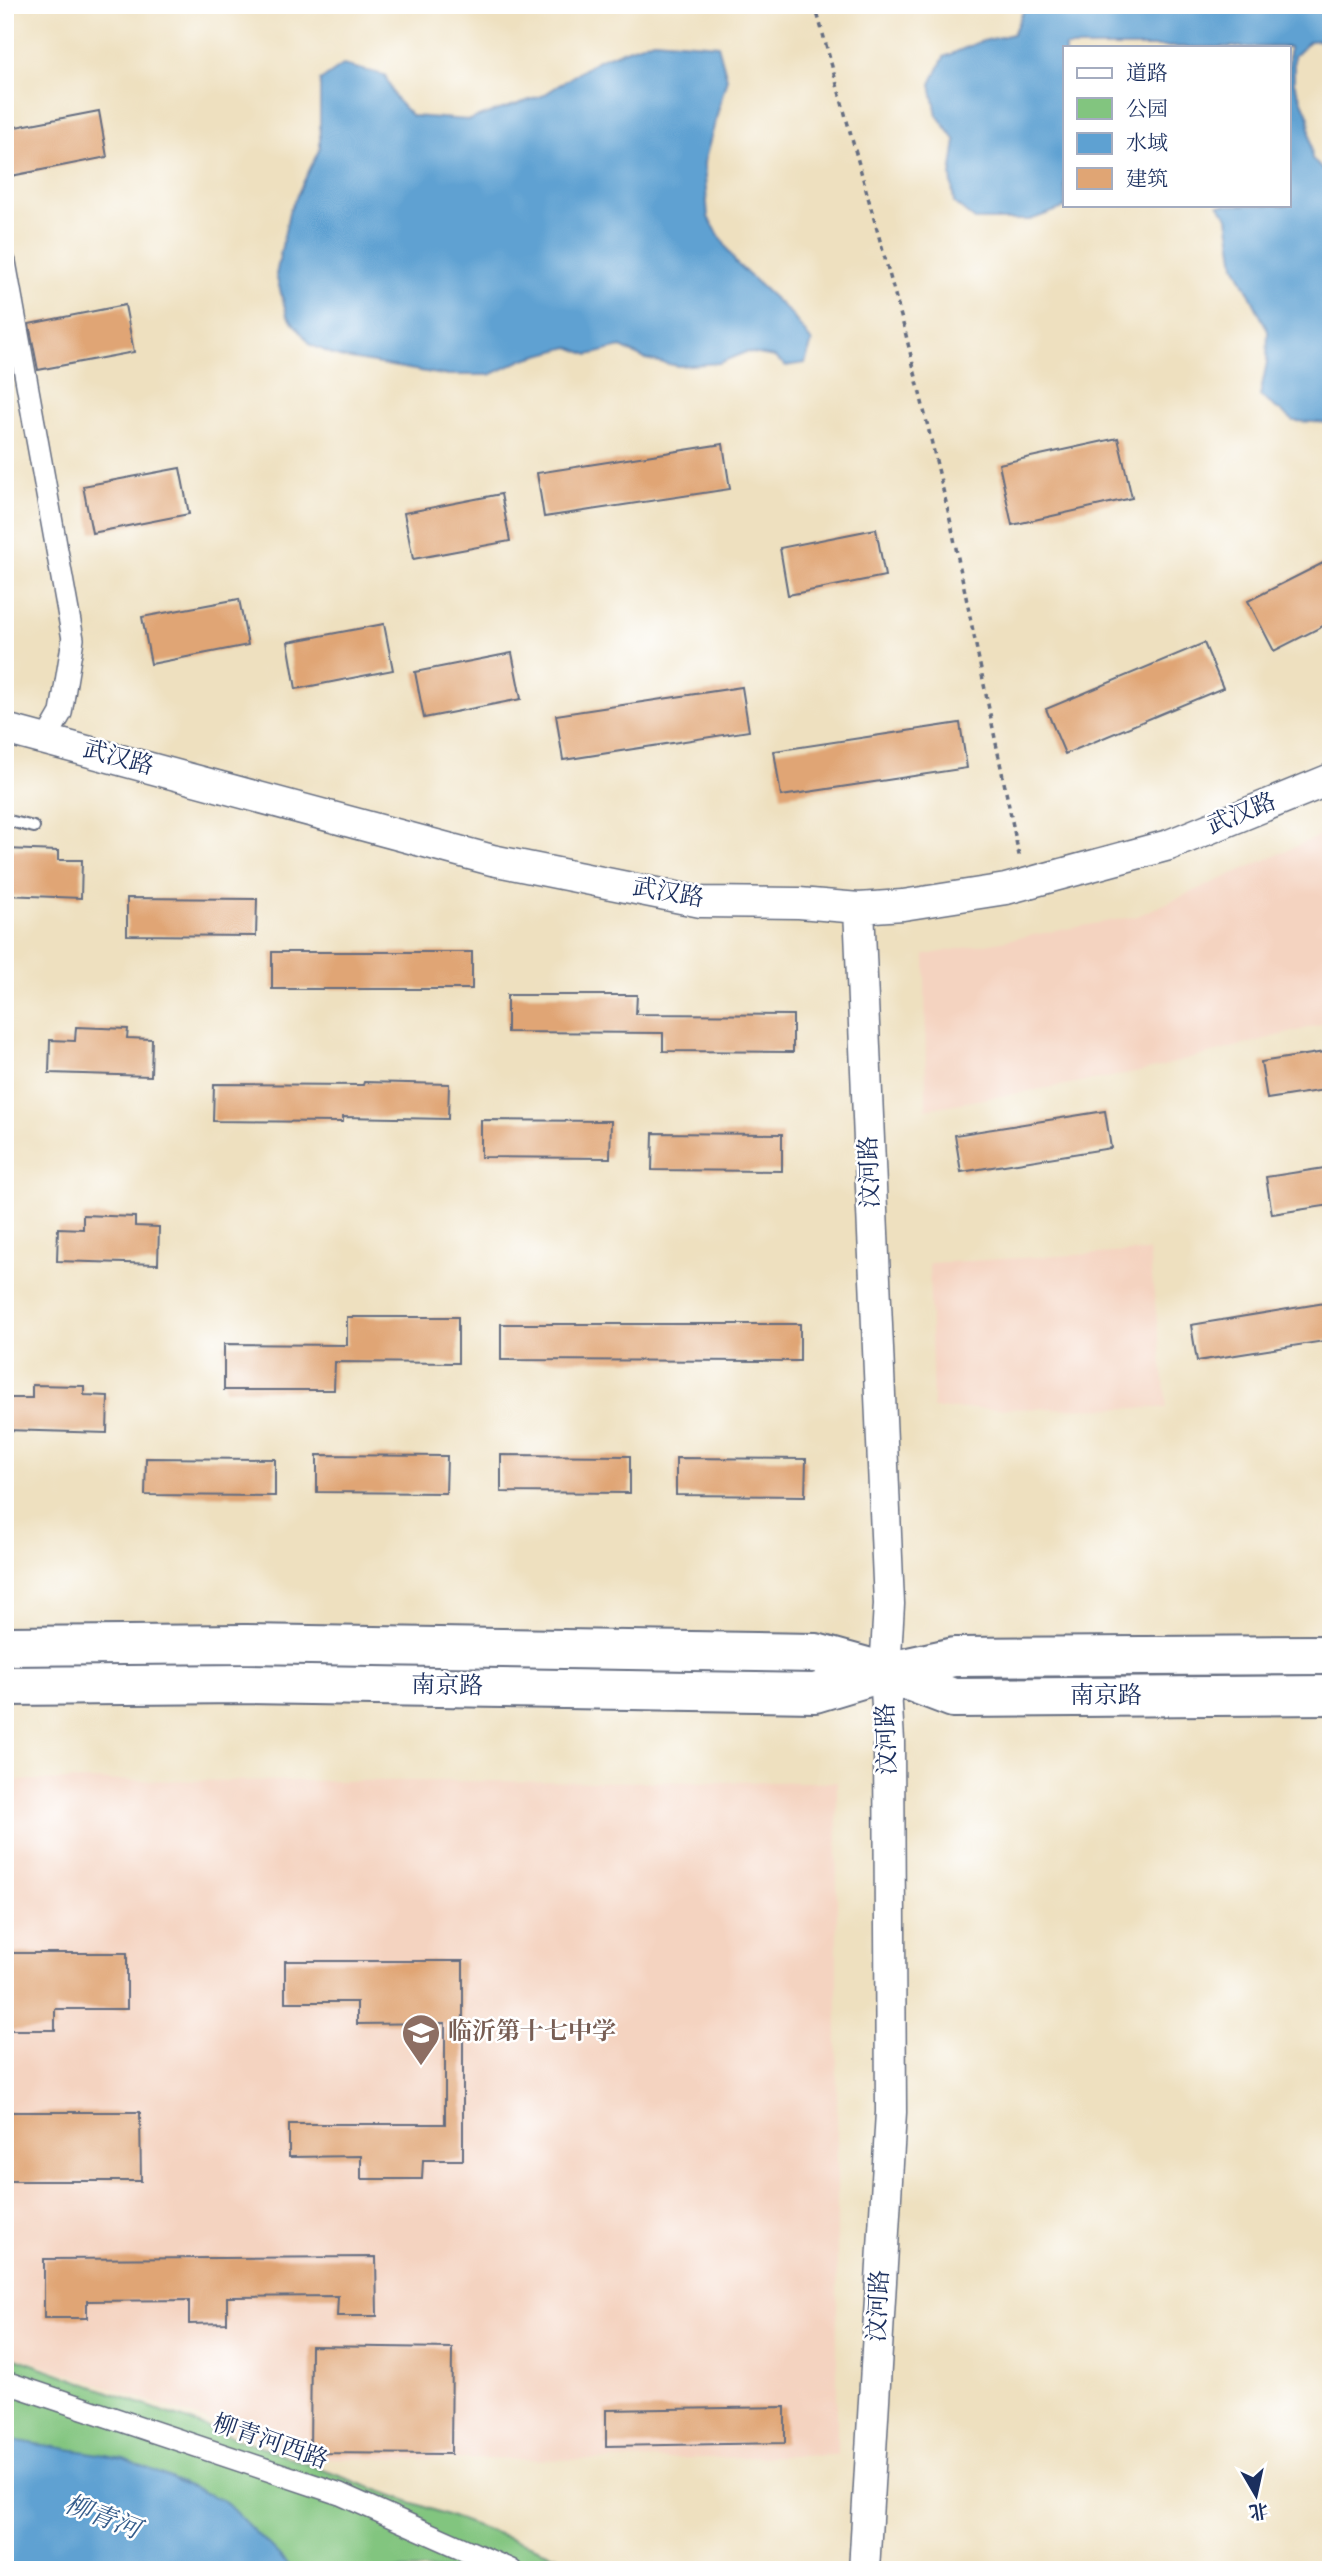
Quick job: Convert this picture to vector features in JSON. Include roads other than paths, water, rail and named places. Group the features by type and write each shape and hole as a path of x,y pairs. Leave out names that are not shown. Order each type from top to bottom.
{"highway":[{"name":"南京路","path":"5,1646 246,1644 816,1653 885,1672 953,1698 1331,1695"},
{"name":"南京路","path":"5,1686 246,1684 815,1693 885,1672 954,1657 1331,1655"}],"street":[{"path":"5,262 73,639 61,713 46,739"},
{"name":"武汉路","path":"5,729 492,860 701,902 799,903 859,908 903,905 1006,889 1169,845 1331,779"},
{"name":"汶河路","path":"859,908 889,1604 885,1672 889,1741 891,2112 864,2570"},
{"name":"柳青河西路","path":"5,2382 340,2494 511,2570"}],"lane":[{"path":"5,820 34,827"}],"water":[{"path":"1026,5 1331,5 1331,39 1310,41 1294,56 1294,83 1309,117 1312,159 1331,179 1331,423 1294,421 1260,396 1267,362 1268,331 1235,265 1228,218 1220,206 1290,206 1290,46 1063,46 1063,206 1069,206 1030,220 975,220 954,203 951,175 956,141 937,115 931,84 944,57 979,42 1013,34"},
{"path":"653,40 718,45 727,78 704,163 708,217 736,263 790,313 812,342 805,363 786,366 774,357 746,352 719,363 678,366 645,359 621,347 589,355 569,347 524,359 490,375 443,375 339,357 311,345 287,315 276,275 289,212 320,148 320,81 343,65 385,75 395,98 412,116 469,120 542,96 600,59"},
{"name":"柳青河","path":"5,2439 124,2458 224,2501 293,2570 5,2570"}],"place":[{"name":"临沂第十七中学","path":"421,2067"}]}
